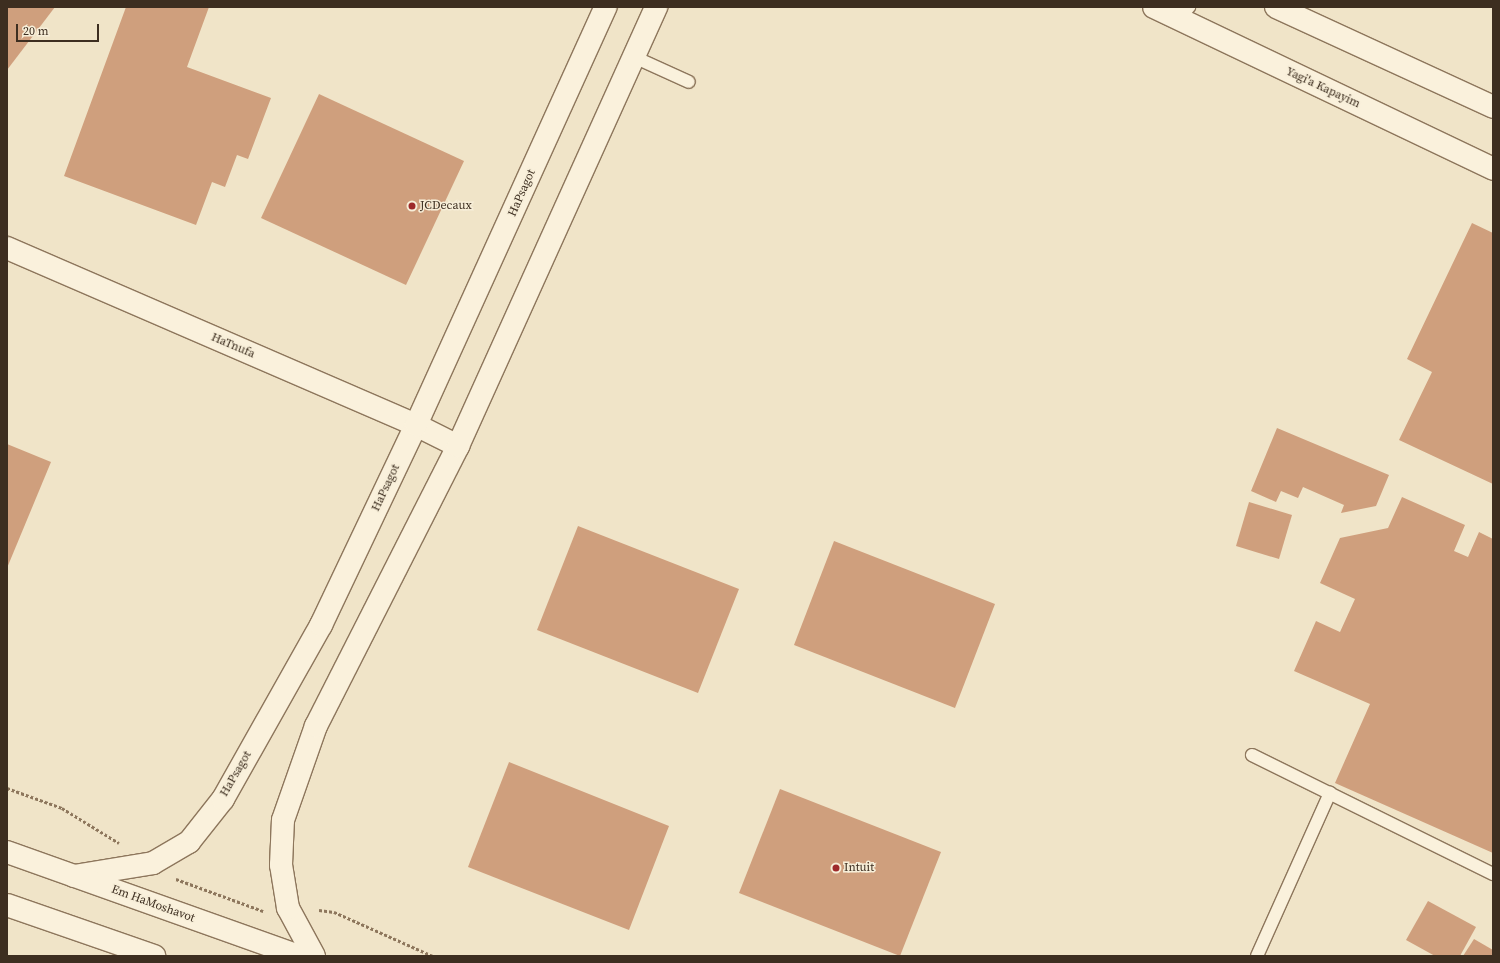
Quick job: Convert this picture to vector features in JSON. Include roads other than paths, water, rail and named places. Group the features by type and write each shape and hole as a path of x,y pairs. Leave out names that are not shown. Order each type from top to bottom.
{"street":[{"name":"HaPsagot","path":"74,876 153,863 189,842 223,799 321,625 416,425 606,7"},
{"path":"314,956 288,908 281,865 283,820 316,726 458,446 656,7"},
{"name":"Yagi'a Kapayim","path":"1154,7 1183,11 1493,169"},
{"path":"1276,7 1493,107"},
{"name":"HaTnufa","path":"7,248 416,425 458,446"},
{"name":"Em HaMoshavot","path":"7,852 299,956"},
{"path":"7,905 154,956"}],"lane":[{"path":"634,57 689,82"},
{"path":"1252,756 1493,874"},
{"path":"1257,956 1330,793"}],"place":[{"name":"JCDecaux","path":"412,206"},
{"name":"Intuit","path":"836,868"}]}
